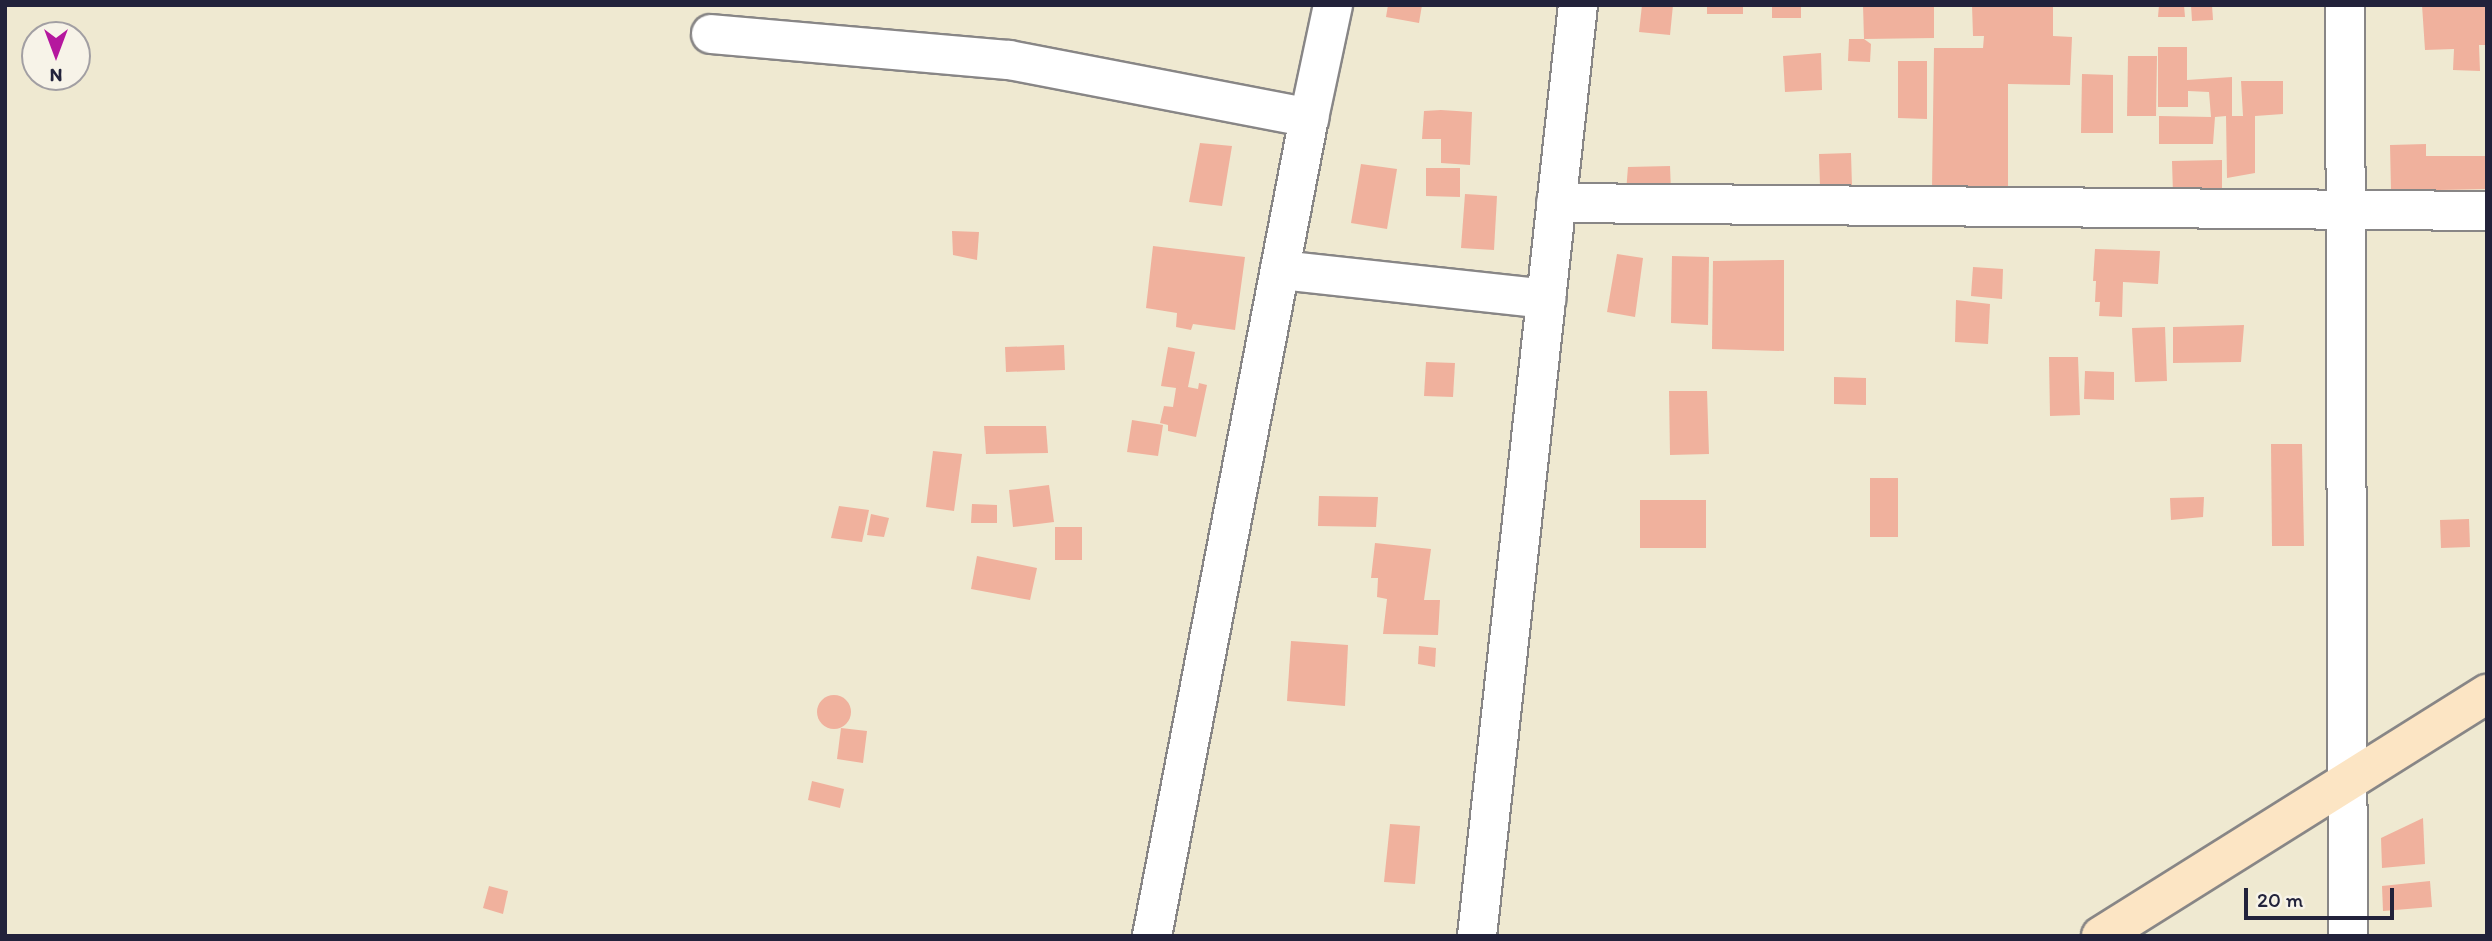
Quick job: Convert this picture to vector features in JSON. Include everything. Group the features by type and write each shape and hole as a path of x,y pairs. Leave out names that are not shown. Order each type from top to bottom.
{"street":[{"path":"1152,936 1333,5"},
{"path":"1477,936 1578,5"},
{"path":"2345,5 2347,936"},
{"path":"711,34 1009,60 1309,118"},
{"path":"1556,203 2487,211"},
{"path":"1280,270 1546,299"},
{"path":"2101,936 2487,694"}],"building":[{"path":"1388,5 1422,5 1419,23 1386,17"},
{"path":"1642,5 1673,5 1670,35 1639,32"},
{"path":"1707,5 1743,5 1743,14 1707,14"},
{"path":"1772,5 1801,5 1801,18 1772,18"},
{"path":"1863,5 1934,5 1934,38 1864,39"},
{"path":"1972,5 2053,5 2053,36 2072,37 2070,85 2008,84 2008,187 1932,188 1934,48 1983,48 1984,36 1973,36"},
{"path":"2159,5 2184,5 2185,17 2158,17"},
{"path":"2191,5 2212,5 2213,20 2192,21"},
{"path":"2422,5 2487,5 2487,45 2479,45 2480,71 2453,70 2454,49 2425,50"},
{"path":"1849,39 1864,39 1871,44 1870,62 1848,61"},
{"path":"2158,47 2187,47 2187,80 2232,77 2232,116 2243,116 2241,81 2283,81 2283,114 2255,116 2255,173 2227,178 2226,116 2215,117 2213,144 2159,144 2159,116 2211,117 2209,92 2188,91 2188,107 2158,107"},
{"path":"1821,53 1822,90 1785,92 1783,56"},
{"path":"2128,56 2157,56 2156,116 2127,116"},
{"path":"1898,61 1927,61 1927,119 1898,118"},
{"path":"2082,74 2113,75 2113,133 2081,133"},
{"path":"1424,111 1472,112 1470,165 1441,163 1441,139 1422,139"},
{"path":"1200,143 1232,146 1222,206 1189,202"},
{"path":"2426,144 2426,156 2487,156 2487,189 2391,191 2390,145"},
{"path":"1851,153 1852,187 1820,187 1819,154"},
{"path":"2222,160 2222,193 2173,194 2172,161"},
{"path":"1361,164 1397,169 1387,229 1351,223"},
{"path":"1670,166 1671,192 1626,192 1628,167"},
{"path":"1426,168 1460,168 1460,197 1426,196"},
{"path":"1465,194 1497,196 1494,250 1461,248"},
{"path":"952,231 979,232 977,260 953,255"},
{"path":"1153,246 1245,257 1235,330 1193,324 1191,330 1176,327 1177,313 1146,308"},
{"path":"2095,249 2160,251 2158,284 2123,282 2122,317 2099,316 2100,302 2095,302 2096,281 2093,281"},
{"path":"1617,254 1643,258 1635,317 1607,312"},
{"path":"1672,256 1709,257 1708,325 1671,323"},
{"path":"1784,260 1784,351 1712,349 1713,261"},
{"path":"1973,267 2003,269 2002,299 1971,296"},
{"path":"1956,300 1990,304 1988,344 1955,342"},
{"path":"2244,325 2241,362 2173,363 2173,327"},
{"path":"2165,327 2167,381 2135,382 2132,328"},
{"path":"1064,345 1065,370 1006,372 1005,347"},
{"path":"1168,347 1195,352 1188,387 1198,389 1199,383 1207,385 1196,437 1168,431 1168,425 1160,423 1164,406 1173,407 1176,388 1161,386"},
{"path":"2049,357 2078,357 2080,415 2050,416"},
{"path":"1426,362 1455,363 1453,397 1424,396"},
{"path":"2085,371 2114,372 2114,400 2084,399"},
{"path":"1834,377 1866,378 1866,405 1834,404"},
{"path":"1669,391 1707,391 1709,454 1670,455"},
{"path":"1132,420 1163,425 1158,456 1127,452"},
{"path":"984,426 1046,426 1048,453 986,454"},
{"path":"2271,444 2302,444 2304,546 2272,546"},
{"path":"933,451 962,454 954,511 926,507"},
{"path":"1870,478 1898,478 1898,537 1870,537"},
{"path":"1049,485 1054,522 1013,527 1009,490"},
{"path":"1319,496 1378,497 1376,527 1318,526"},
{"path":"2204,497 2203,517 2171,520 2170,498"},
{"path":"1640,500 1706,500 1706,548 1640,548"},
{"path":"972,504 997,505 997,523 971,523"},
{"path":"839,506 869,510 862,542 831,538"},
{"path":"871,514 889,518 884,537 867,535"},
{"path":"2469,519 2470,547 2441,548 2440,520"},
{"path":"1055,527 1082,527 1082,560 1055,560"},
{"path":"1375,543 1431,549 1424,600 1440,600 1438,635 1383,634 1387,599 1377,597 1378,578 1371,578"},
{"path":"977,556 1037,568 1030,600 971,589"},
{"path":"1291,641 1348,645 1345,706 1287,701"},
{"path":"1419,646 1436,648 1435,667 1418,664"},
{"path":"834,695 846,700 851,712 846,724 834,729 822,724 817,712 822,700"},
{"path":"841,728 867,731 863,763 837,759"},
{"path":"812,781 844,789 840,808 808,800"},
{"path":"2423,818 2425,864 2382,868 2381,838"},
{"path":"1390,824 1420,826 1415,884 1384,882"},
{"path":"2430,881 2432,907 2383,911 2382,886"},
{"path":"489,886 508,891 503,914 483,908"}]}
